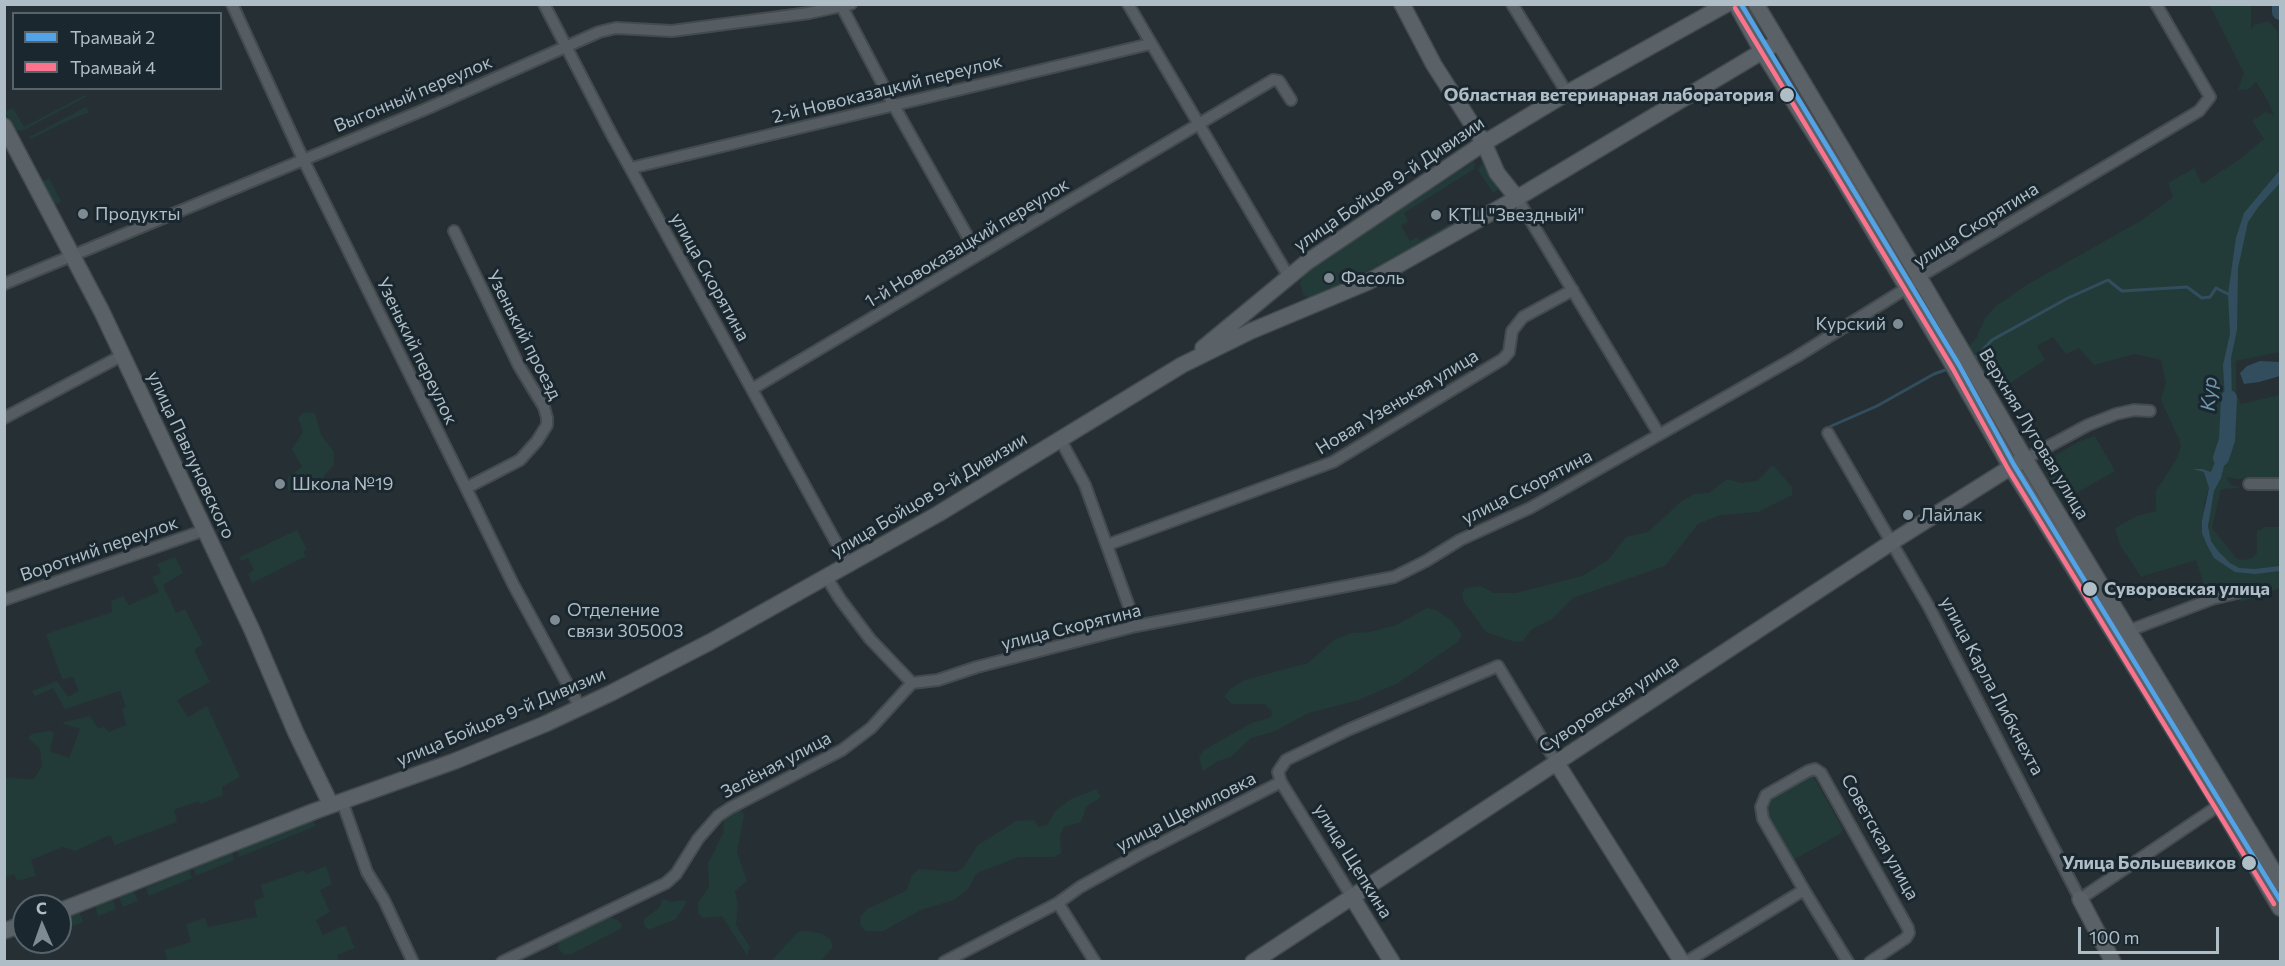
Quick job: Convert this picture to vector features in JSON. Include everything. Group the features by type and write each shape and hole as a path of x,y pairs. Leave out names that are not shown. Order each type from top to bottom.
{"street":[{"name":"Узенький переулок","path":"232,4 303,159 513,584 580,708"},
{"name":"улица Скорятина","path":"544,4 849,566"},
{"path":"1128,4 1288,278"},
{"path":"1402,4 1434,65 1484,143 1497,172 1516,198 1573,290 1659,434"},
{"path":"1528,4 1515,8 1567,93"},
{"name":"Верхняя Луговая улица","path":"1756,4 1919,277 2018,463 2224,802 2280,882"},
{"name":"улица Скорятина","path":"912,683 938,680 977,667 1136,626 1394,577 1460,540 1530,508 1815,346 1915,283 1919,277 2199,111 2210,97 2156,4"},
{"name":"Выгонный переулок","path":"4,284 426,109 608,29 672,31 847,6"},
{"path":"847,6 893,104 978,255"},
{"path":"1734,7 1759,22 1775,38"},
{"name":"улица Бойцов 9-й Дивизии","path":"1182,365 1307,262 1484,143 1567,93 1699,21 1734,7"},
{"name":"Верхняя Луговая улица","path":"1734,7 1833,164 1907,288 2128,631 2224,802 2280,908"},
{"name":"улица Бойцов 9-й Дивизии","path":"72,906 336,803 455,761 580,708 699,648 849,566 938,514 1182,365 1251,331 1368,282 1516,198 1762,51 1775,38"},
{"name":"2-й Новоказацкий переулок","path":"631,168 1150,44"},
{"name":"1-й Новоказацкий переулок","path":"752,389 1273,80 1279,81 1291,100"},
{"name":"улица Павлуновского","path":"4,126 123,355 252,630 296,733 336,803 367,872 384,900 413,962"},
{"name":"Узенький проезд","path":"454,231 519,366 544,407 547,418 547,425 537,441 520,460 466,488"},
{"name":"Новая Узенькая улица","path":"1107,545 1333,462 1503,359 1509,352 1512,331 1523,317 1573,290"},
{"path":"4,418 123,355"},
{"name":"Суворовская улица","path":"1253,962 1892,542 2018,463 2088,425 2116,414 2134,410 2150,411"},
{"name":"улица Карла Либкнехта","path":"1828,433 1929,607 2113,962"},
{"path":"1060,439 1085,485 1136,626"},
{"path":"2249,484 2280,484"},
{"name":"Воротний переулок","path":"4,600 205,530"},
{"path":"827,578 840,600 870,639 912,683"},
{"path":"2128,631 2212,599 2237,593"},
{"name":"улица Щемиловка","path":"944,962 1058,903 1080,887 1138,855 1281,782 1280,767 1286,760 1350,729 1498,666 1556,762"},
{"name":"Зелёная улица","path":"502,962 666,883 676,874 698,839 718,816 842,750 871,728 912,683"},
{"path":"1556,762 1684,962 1804,890"},
{"name":"Советская улица","path":"1848,962 1763,819 1761,807 1766,795 1815,769 1821,773 1908,928 1909,933 1906,938 1870,962"},
{"name":"улица Щепкина","path":"1281,782 1392,962"},
{"path":"2080,899 2224,802"},
{"path":"1058,903 1095,962"}],"green space":[{"path":"2210,5 2251,5 2251,30 2254,25 2269,21 2277,31 2278,38 2280,352 2236,361 2236,394 2241,404 2280,395 2280,478 2226,477 2231,485 2241,488 2221,489 2212,528 2237,559 2245,560 2257,553 2257,531 2266,527 2280,527 2280,588 2241,602 2236,589 2230,585 2204,585 2196,560 2141,577 2120,545 2115,528 2137,516 2156,511 2156,491 2176,460 2181,447 2161,398 2166,383 2161,360 2135,354 2094,365 2079,348 2066,354 2053,337 2037,346 2045,360 2009,384 2005,377 1997,376 1987,356 1975,364 1966,350 1977,337 1985,318 1996,306 2025,286 2142,220 2173,197 2168,183 2194,168 2202,184 2240,159 2264,139 2252,121 2265,112 2274,115 2256,82 2249,89 2238,90 2244,73","holes":["2221,478 2214,491 2208,526 2210,538 2204,529 2204,504 2209,488"]},
{"path":"85,95 86,97 22,131 13,129 5,112 13,108 24,127"},
{"path":"86,107 89,112 31,139 29,137"},
{"path":"1475,161 1474,169 1404,213 1408,221 1401,226 1410,241 1417,237 1420,241 1456,220 1463,221 1366,278 1311,300 1303,294 1300,283 1306,271"},
{"path":"1482,163 1499,189 1493,193 1478,170"},
{"path":"49,178 61,202 57,204 52,202 42,182"},
{"path":"304,412 315,413 321,435 334,452 334,465 324,476 326,486 297,494 288,490 288,477 302,467 292,449 303,432 298,418"},
{"path":"2095,436 2115,471 2063,501 2041,464 2080,441"},
{"path":"1773,465 1792,487 1792,495 1758,512 1720,515 1698,524 1665,566 1573,598 1552,619 1532,629 1523,641 1515,642 1486,632 1464,602 1462,594 1465,588 1480,586 1494,593 1516,593 1582,576 1608,560 1626,537 1648,532 1682,501 1694,494 1709,493 1727,479 1741,483 1757,481"},
{"path":"297,530 307,550 303,551 306,556 252,583 248,574 254,570 248,558 241,561 240,557"},
{"path":"175,557 183,573 163,585 176,613 185,609 203,644 194,650 210,682 177,700 188,717 207,706 240,777 222,787 223,795 201,804 198,801 174,810 177,822 115,845 110,835 75,851 63,847 31,860 36,876 17,881 14,874 5,877 5,778 34,779 42,766 40,749 28,738 32,734 54,732 50,751 69,758 80,729 61,723 90,716 98,728 104,727 109,732 126,725 122,709 126,707 120,691 65,709 53,688 35,696 32,691 57,681 68,697 79,691 73,677 62,679 46,634 112,612 111,601 123,596 129,605 159,592 152,577 161,573 157,564"},
{"path":"1427,608 1436,610 1451,620 1462,634 1458,642 1398,683 1359,700 1309,713 1273,732 1251,738 1231,757 1218,761 1203,771 1199,758 1204,750 1252,723 1272,715 1271,710 1264,704 1232,704 1224,696 1230,689 1245,680 1308,663 1334,640 1351,633 1370,632 1396,625"},
{"path":"1812,774 1843,829 1840,834 1795,859 1789,856 1765,812 1768,800"},
{"path":"1096,789 1101,797 1087,806 1081,822 1064,827 1060,835 1061,853 1054,857 1019,857 977,873 968,889 954,900 921,910 883,931 866,931 860,925 861,916 867,909 906,891 912,875 919,869 955,872 963,868 978,845 1016,821 1034,820 1039,827 1047,825 1056,810 1071,799"},
{"path":"736,809 742,811 744,815 737,853 747,881 735,891 738,905 736,925 750,947 747,955 722,916 703,918 698,913 698,903 709,887 708,864 723,833 724,818"},
{"path":"313,821 316,826 239,857 237,850"},
{"path":"232,852 234,860 196,876 193,868"},
{"path":"326,866 332,884 320,890 330,912 316,920 323,935 345,925 355,948 337,955 339,961 168,961 164,950 191,942 186,924 205,918 208,927 257,917 254,901 264,897 261,885 304,870 306,874"},
{"path":"189,870 192,878 149,896 146,888"},
{"path":"134,891 138,901 123,907 119,897"},
{"path":"112,899 116,909 98,916 95,906"},
{"path":"663,899 672,902 684,900 687,902 676,919 648,930 644,925 644,919 659,908"},
{"path":"79,912 83,922 72,926 72,915"},
{"path":"604,917 619,921 622,926 572,954 564,955 558,948 559,942 564,938"},
{"path":"809,931 823,934 830,939 833,947 821,961 771,961 798,932"}],"water":[{"path":"2280,170 2280,183 2248,222 2238,268 2237,330 2231,358 2232,402 2227,440 2228,450 2221,478 2214,491 2208,526 2211,541 2218,551 2239,568 2280,566 2280,571 2255,574 2235,572 2214,558 2202,533 2202,521 2209,488 2204,472 2193,469 2211,472 2219,452 2221,413 2225,399 2223,365 2230,334 2228,294 2236,238 2244,213"},
{"path":"2260,361 2279,362 2280,376 2244,384 2240,373 2247,366"}],"waterway":[{"name":"Кур","path":"2280,4 2280,12"},
{"path":"1976,357 1992,340 2068,298 2108,280 2122,291 2187,287 2202,298 2210,297 2216,288 2230,295"},
{"path":"1829,427 1877,406 1934,374 1948,369"},
{"name":"Кур","path":"2221,458 2227,440 2229,398"}],"tram line":[{"name":"2","path":"1741,4 1959,365 2014,465 2280,900"},
{"name":"4","path":"1735,8 1953,369 2008,469 2274,904"}],"place":[{"name":"Областная ветеринарная лаборатория","path":"1787,95"},
{"name":"Продукты","path":"83,214"},
{"name":"КТЦ \"Звездный\"","path":"1436,215"},
{"name":"Фасоль","path":"1329,278"},
{"name":"Курский","path":"1898,324"},
{"name":"Школа №19","path":"280,484"},
{"name":"Лайлак","path":"1908,515"},
{"name":"Суворовская улица","path":"2090,589"},
{"name":"Отделение связи 305003","path":"555,620"},
{"name":"Улица Большевиков","path":"2249,863"}]}
